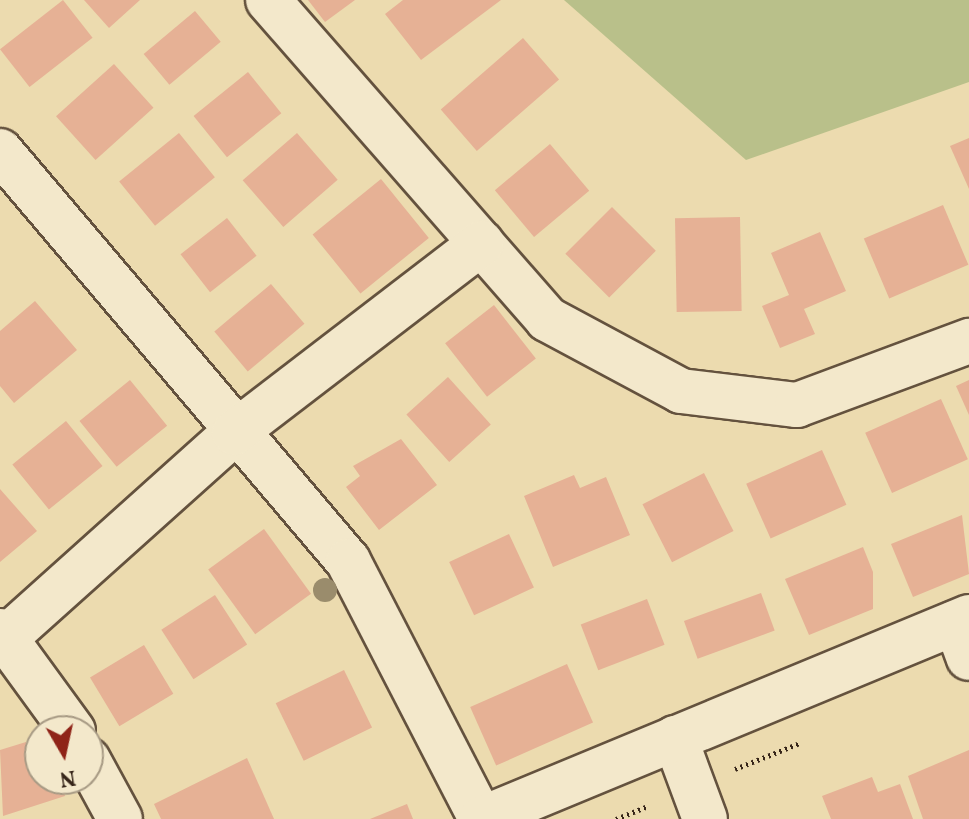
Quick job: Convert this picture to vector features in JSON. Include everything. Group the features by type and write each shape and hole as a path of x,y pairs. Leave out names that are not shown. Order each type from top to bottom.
{"street":[{"path":"268,0 547,319 681,391 797,405 969,341"},
{"path":"0,151 234,433 348,561 481,819 675,738 965,633"},
{"path":"61,715 3,639 234,433 482,243"},
{"path":"675,738 705,819"},
{"path":"104,790 120,819"}],"path":[{"path":"719,776 807,740"},
{"path":"616,819 660,801"}],"green space":[{"path":"564,0 969,0 969,82 746,160"}],"building":[{"path":"63,0 93,38 30,87 0,49"},
{"path":"84,0 140,0 109,28"},
{"path":"308,0 355,0 325,22"},
{"path":"403,0 501,0 421,60 385,14"},
{"path":"195,11 221,42 169,85 144,54"},
{"path":"523,38 559,80 477,151 441,110"},
{"path":"114,64 153,108 96,160 56,116"},
{"path":"248,72 281,113 227,157 194,116"},
{"path":"179,133 215,177 155,226 119,181"},
{"path":"297,133 338,180 283,227 243,180"},
{"path":"969,138 969,189 950,146"},
{"path":"550,144 589,191 534,237 495,190"},
{"path":"381,179 429,238 360,293 313,234"},
{"path":"943,205 968,265 889,298 864,239"},
{"path":"612,207 656,251 609,298 565,254"},
{"path":"740,217 742,311 677,312 675,218"},
{"path":"227,218 257,256 210,292 181,254"},
{"path":"820,232 846,291 804,309 815,334 780,348 762,306 789,295 771,253"},
{"path":"271,284 304,324 248,371 214,332"},
{"path":"35,301 77,350 14,403 0,386 0,331"},
{"path":"494,305 536,359 487,397 445,343"},
{"path":"448,377 491,425 449,462 406,414"},
{"path":"130,380 167,426 117,467 79,421"},
{"path":"969,380 969,415 956,386"},
{"path":"941,399 968,459 892,493 865,433"},
{"path":"66,421 103,466 49,509 12,464"},
{"path":"401,439 437,485 379,530 346,487 360,476 353,466"},
{"path":"822,450 846,505 771,539 746,484"},
{"path":"704,473 734,531 672,562 643,504"},
{"path":"574,475 580,488 606,477 630,535 553,567 524,496"},
{"path":"0,489 37,531 0,562"},
{"path":"962,515 969,574 913,597 891,544"},
{"path":"264,529 311,594 255,634 208,570"},
{"path":"509,534 534,587 474,615 449,562"},
{"path":"863,547 873,572 873,609 809,635 785,579"},
{"path":"761,593 775,631 698,659 684,621"},
{"path":"215,595 247,644 193,679 161,630"},
{"path":"647,599 665,645 598,670 581,624"},
{"path":"144,645 173,694 119,726 90,677"},
{"path":"567,664 593,722 496,766 470,707"},
{"path":"344,670 372,728 304,761 276,703"},
{"path":"24,743 24,795 65,796 3,816 0,750"},
{"path":"969,750 969,819 923,819 908,776"},
{"path":"247,758 274,819 161,819 154,804"},
{"path":"872,777 878,792 900,784 913,819 831,819 822,796"},
{"path":"407,804 413,819 370,819"}]}
